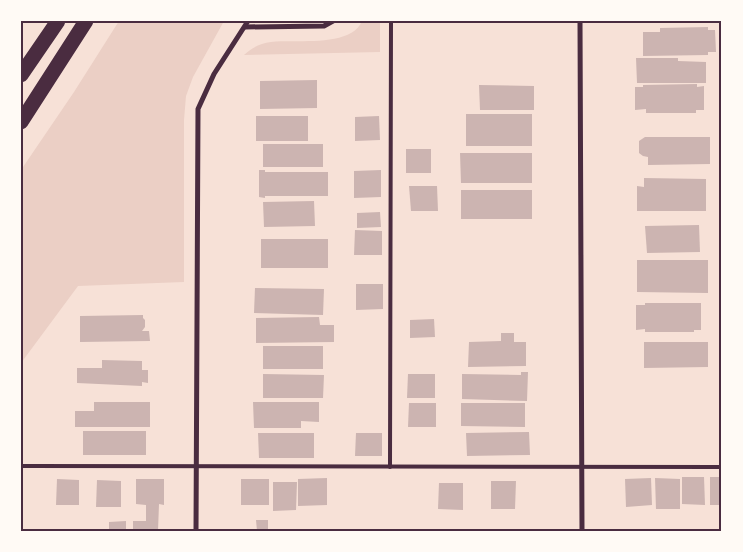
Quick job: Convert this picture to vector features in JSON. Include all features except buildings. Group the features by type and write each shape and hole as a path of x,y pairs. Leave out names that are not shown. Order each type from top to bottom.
{"highway":[{"path":"21,75 58,21"},
{"path":"21,122 86,21"}],"street":[{"path":"196,531 198,110 214,74 248,21"},
{"path":"245,27 324,26 333,21"},
{"path":"580,21 582,531"}],"lane":[{"path":"390,466 391,21"},
{"path":"21,466 722,467"}],"shaded area":[{"path":"119,21 224,21 193,77 186,96 184,120 184,282 78,286 21,363 21,170"},
{"path":"362,21 380,21 380,52 244,55 256,46 267,43 334,39 356,30"}]}
